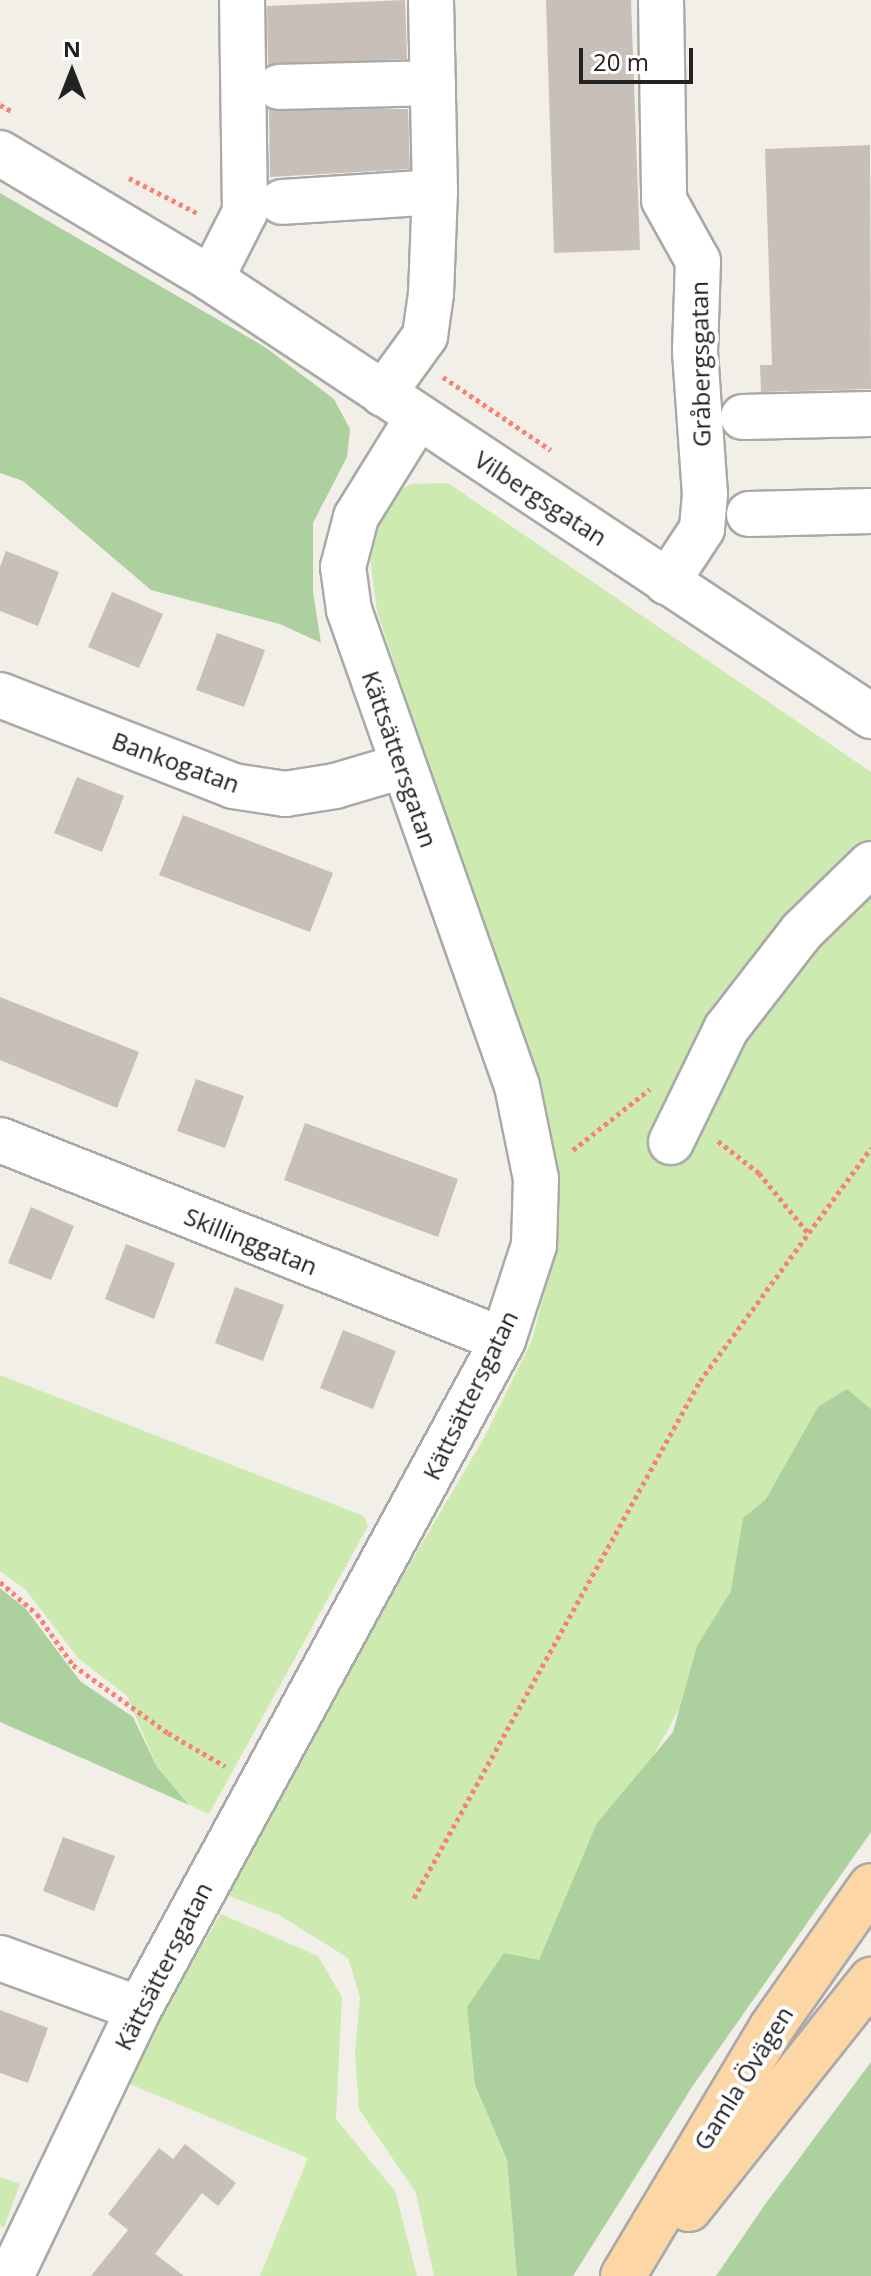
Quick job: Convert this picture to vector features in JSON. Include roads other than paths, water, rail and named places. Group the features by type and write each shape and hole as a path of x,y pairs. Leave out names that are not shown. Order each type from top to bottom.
{"main road":[{"name":"Gamla Övägen","path":"623,2276 772,2027 871,1886"},
{"name":"Gamla Övägen","path":"634,2276 871,1980"}],"street":[{"path":"211,279 245,212 242,0"},
{"name":"Kättsättersgatan","path":"11,2276 139,2009 258,1784 503,1340 534,1245 536,1179 517,1086 349,610 343,567 356,517 425,336 435,192 431,0"},
{"name":"Gråbergsgatan","path":"661,0 664,200 698,261 695,352 705,494 702,529 667,582"},
{"path":"279,87 433,83"},
{"name":"Vilbergsgatan","path":"0,153 211,279 871,716"},
{"path":"282,202 435,192"},
{"path":"743,417 871,414"},
{"path":"749,514 871,511"},
{"name":"Bankogatan","path":"0,695 233,786 285,794 335,786 403,766"},
{"path":"671,1142 674,1091 802,931 871,864"},
{"name":"Skillinggatan","path":"0,1140 503,1340"},
{"path":"0,1958 139,2009"}]}
